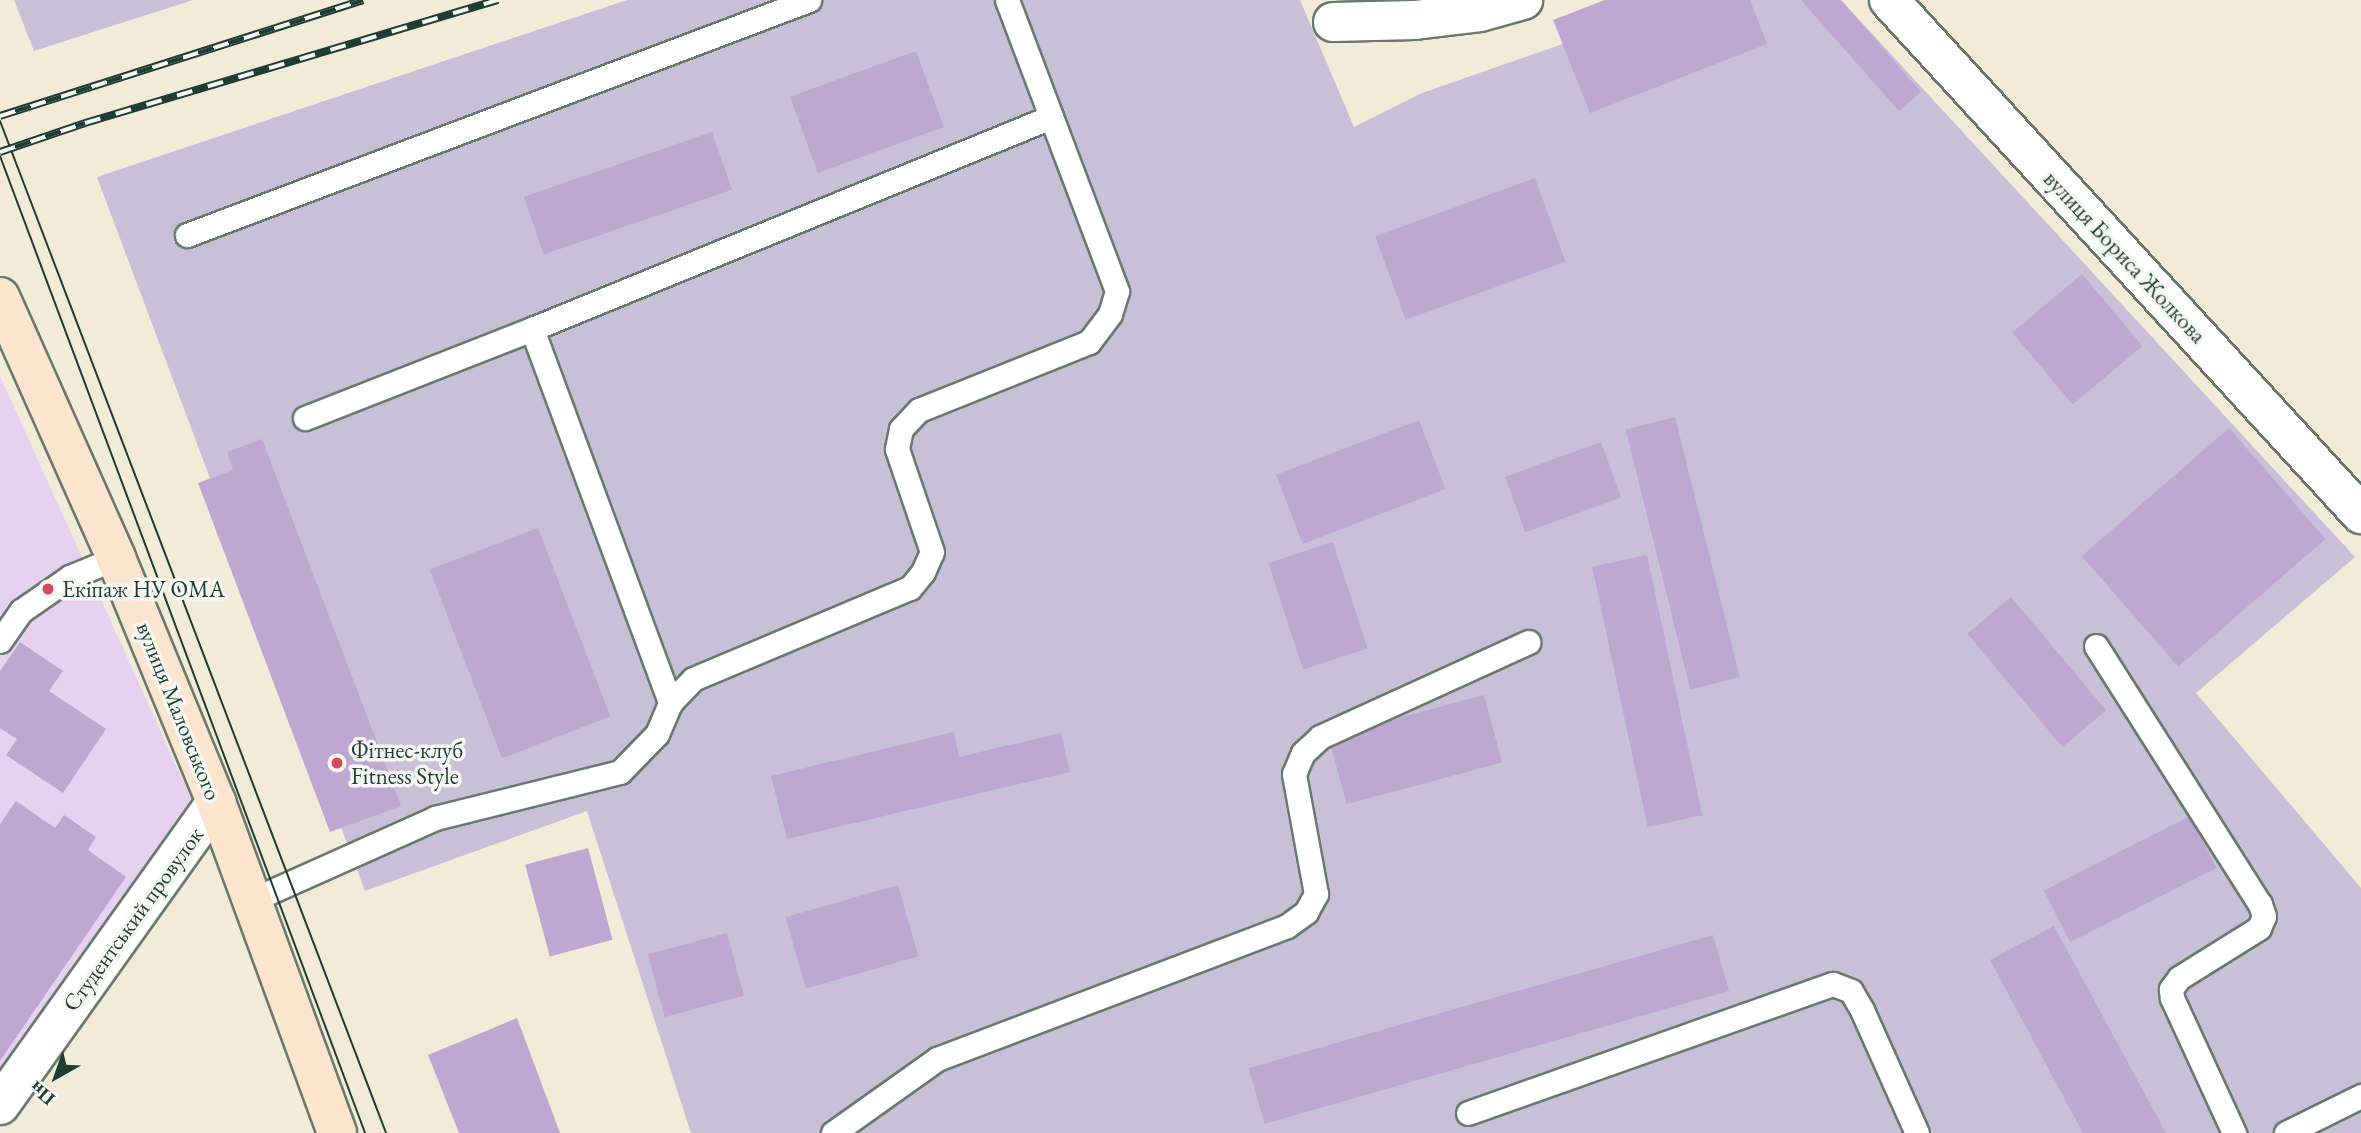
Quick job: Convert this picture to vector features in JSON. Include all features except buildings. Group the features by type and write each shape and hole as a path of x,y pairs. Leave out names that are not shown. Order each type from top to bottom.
{"street":[{"path":"1333,22 1415,20 1480,12 1523,0"},
{"name":"вулиця Бориса Жолкова","path":"1889,0 2361,514"},
{"name":"вулиця Маловського","path":"0,297 116,558 216,802 337,1133"},
{"name":"Студентський провулок","path":"0,1105 216,802"}],"lane":[{"path":"187,235 809,0"},
{"path":"252,900 435,818 620,772 657,734 670,703 693,679 910,588 923,572 932,552 897,449 901,429 919,410 1089,342 1110,314 1117,291 1007,0"},
{"path":"305,418 532,329 1051,117"},
{"path":"532,329 670,703"},
{"path":"0,641 21,611 70,577 116,558"},
{"path":"833,1133 937,1059 1287,926 1306,912 1316,894 1294,774 1303,753 1320,737 1528,642"},
{"path":"2096,646 2260,904 2264,916 2259,928 2179,978 2171,989 2172,998 2234,1133"},
{"path":"1468,1113 1833,984 1851,992 1862,1010 1917,1133"},
{"path":"2286,1133 2361,1096"}],"shaded area":[{"path":"14,0 193,0 34,51"},
{"path":"627,0 1300,0 1354,127 1422,93 1689,0 1841,0 2355,557 2196,693 2361,888 2361,1133 691,1133 587,811 365,891 97,177"},
{"name":"Екіпаж НУ ОМА","path":"0,376 193,803 0,1085"}],"tram line":[{"path":"0,121 386,1133"},
{"path":"0,156 365,1133"}],"railway":[{"path":"0,116 363,0"},
{"path":"0,152 85,123 498,0"}],"place":[{"name":"Екіпаж НУ ОМА","path":"48,589"},
{"name":"Фітнес-клуб Fitness Style","path":"337,763"}]}
